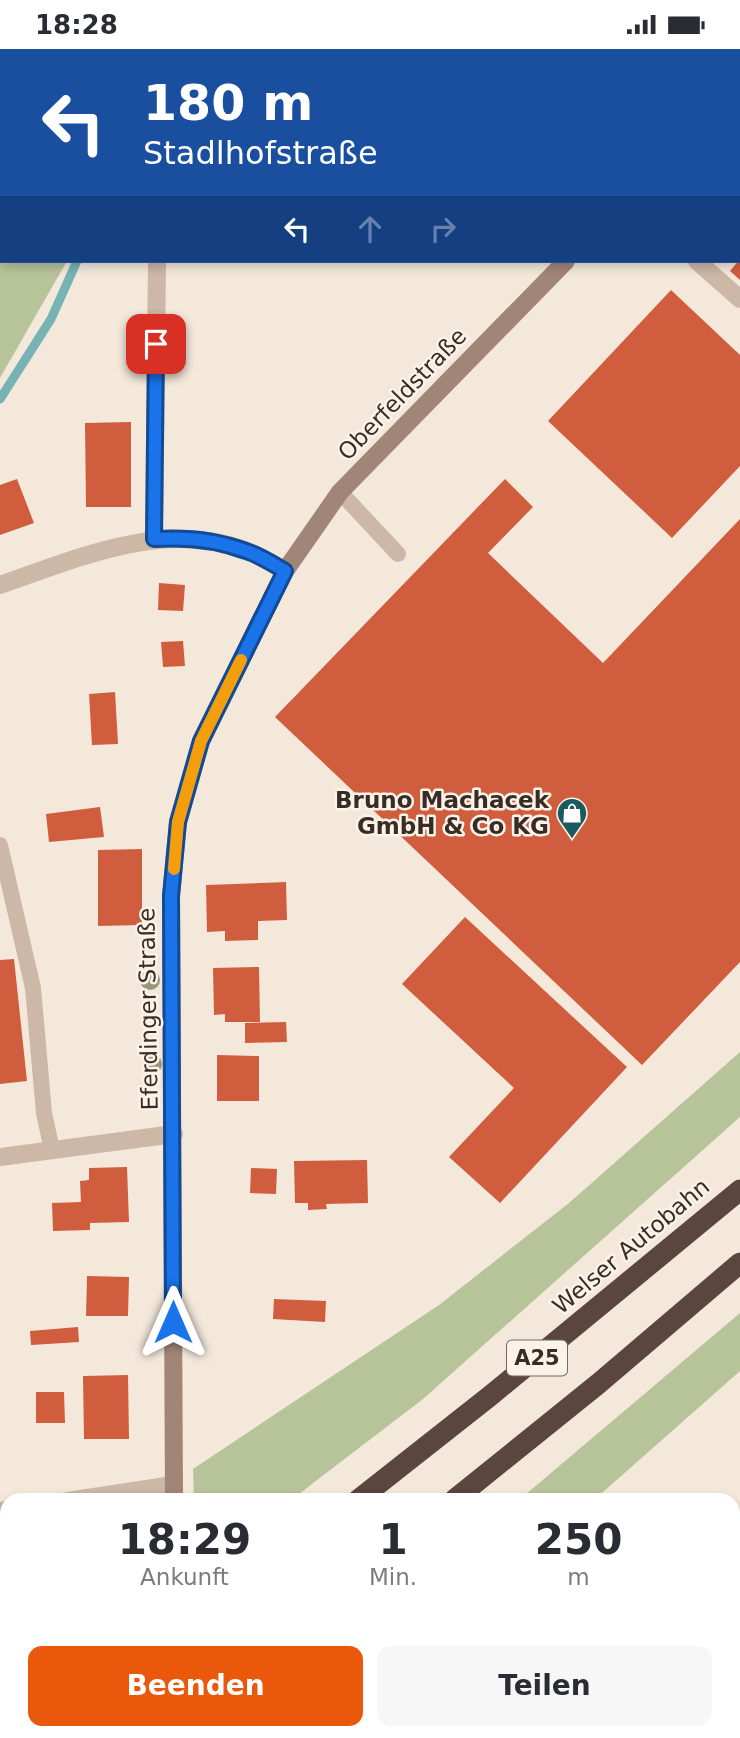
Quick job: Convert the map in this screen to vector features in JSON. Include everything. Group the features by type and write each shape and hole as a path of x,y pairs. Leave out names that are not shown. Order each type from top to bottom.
{"highway":[{"path":"714,1213 740,1184"},
{"name":"Welser Autobahn","path":"367,1493 490,1396 740,1190"},
{"name":"A25","path":"462,1493 598,1384 740,1263"}],"main road":[{"name":"Oberfeldstraße","path":"285,571 341,492 564,263"},
{"name":"Eferdinger Straße","path":"174,1492 171,896 178,822 201,741 285,571"}],"street":[{"path":"154,539 157,263"},
{"path":"699,263 740,299"},
{"path":"0,585 90,554 154,539 178,537 246,551 285,571"},
{"name":"Eferdinger Straße","path":"0,1157 174,1134"}],"lane":[{"path":"341,492 398,554"},
{"path":"0,845 33,988 44,1113 52,1150"}],"green space":[{"path":"0,263 66,263 0,378"},
{"path":"740,1052 740,1117 423,1399 300,1493 194,1493 193,1469 439,1305 569,1203"},
{"path":"740,1313 740,1371 602,1493 527,1493"}],"building":[{"path":"740,263 740,280 730,271"},
{"path":"671,290 740,355 740,466 672,538 548,421"},
{"path":"131,422 131,507 86,507 85,423"},
{"path":"17,479 34,523 0,535 0,485"},
{"name":"Bruno Machacek GmbH & Co KG","path":"505,479 533,507 488,553 603,663 740,519 740,962 642,1065 275,717"},
{"path":"159,583 185,585 183,611 158,610"},
{"path":"183,641 185,666 163,667 161,642"},
{"path":"115,692 118,744 92,745 89,694"},
{"path":"100,807 104,837 49,842 46,814"},
{"path":"142,849 142,925 98,926 98,850"},
{"path":"286,882 287,920 258,921 258,940 225,941 225,931 207,932 206,885"},
{"path":"465,917 627,1067 500,1203 449,1157 514,1088 402,984"},
{"path":"14,959 27,1081 0,1084 0,960"},
{"path":"259,967 260,1022 225,1022 225,1014 214,1015 213,968"},
{"path":"286,1022 287,1042 245,1043 245,1023"},
{"path":"217,1055 259,1056 259,1101 217,1101"},
{"path":"367,1160 368,1203 326,1204 327,1209 308,1210 308,1203 295,1203 294,1161"},
{"path":"127,1167 129,1222 90,1223 90,1230 53,1231 52,1203 81,1202 80,1181 89,1180 89,1168"},
{"path":"251,1168 277,1169 276,1194 250,1193"},
{"path":"87,1276 129,1277 128,1316 86,1316"},
{"path":"274,1299 326,1301 325,1322 273,1319"},
{"path":"78,1327 79,1342 31,1345 30,1331"},
{"path":"128,1375 129,1439 84,1439 83,1376"},
{"path":"36,1392 64,1392 65,1423 36,1423"}],"waterway":[{"path":"0,399 51,319 76,263"}],"slow traffic":[{"path":"174,869 178,822 201,741 241,660"}],"place":[{"name":"Bruno Machacek GmbH & Co KG","path":"572,840"}],"route":[{"path":"156,344 154,539 178,537 201,540 246,551 285,571 201,741 178,822 171,896 173,1322"}]}
